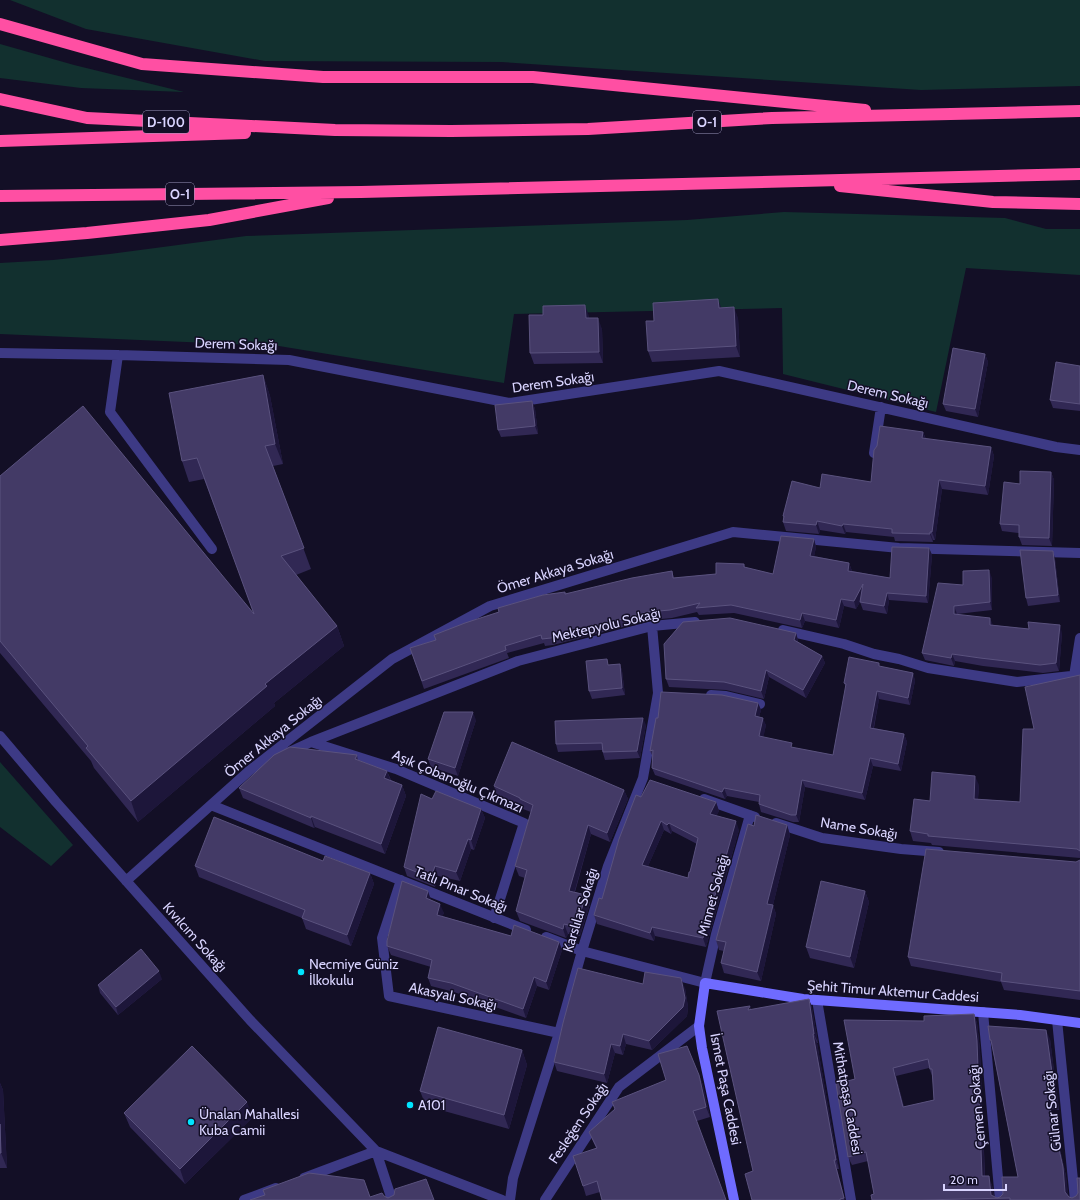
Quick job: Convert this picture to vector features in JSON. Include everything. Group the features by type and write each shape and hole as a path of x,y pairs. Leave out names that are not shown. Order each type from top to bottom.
{"highway":[{"path":"0,24 142,64 323,77 533,77 920,115"},
{"name":"D-100","path":"0,99 87,118 335,130"},
{"name":"O-1","path":"0,141 335,130 451,131 588,129 772,118 1080,111"},
{"name":"O-1","path":"0,196 361,192 1080,174"},
{"path":"793,180 993,202 1080,204"},
{"path":"0,240 87,233 209,220 361,192"}],"street":[{"name":"Derem Sokağı","path":"0,353 289,360 510,403 719,371 1056,447 1080,450"},
{"path":"118,355 110,412 212,549"},
{"path":"874,453 881,407"},
{"name":"Ömer Akkaya Sokağı","path":"126,881 249,771 392,659 490,606 733,532 899,548 1080,553"},
{"name":"Mektepyolu Sokağı","path":"249,771 311,742 518,661 652,626 703,622"},
{"name":"Karslılar Sokağı","path":"510,1200 513,1178 559,1033 608,866 647,779 662,693 652,626"},
{"path":"770,627 844,644 874,654 899,659 928,668 1017,682 1077,676 1080,638"},
{"path":"703,695 726,696 760,704"},
{"name":"Kıvılcım Sokağı","path":"0,736 56,802 250,1020 376,1151"},
{"name":"Aşık Çobanoğlu Çıkmazı","path":"311,742 396,769 524,823 494,918"},
{"name":"Name Sokağı","path":"693,795 822,838 901,849 948,853"},
{"name":"Tatlı Pınar Sokağı","path":"211,805 494,918 582,951 705,984"},
{"name":"Minnet Sokağı","path":"705,984 716,934 750,815"},
{"name":"Akasyalı Sokağı","path":"401,880 382,938 389,996 559,1033"},
{"name":"Şehit Timur Aktemur Caddesi","path":"705,984 803,999 1020,1014 1080,1023"},
{"name":"İsmet Paşa Caddesi","path":"705,984 699,1026 702,1048 734,1200"},
{"name":"Mithatpaşa Caddesi","path":"817,1000 851,1200"},
{"name":"Çemen Sokağı","path":"983,1012 1000,1200"},
{"name":"Gülnar Sokağı","path":"1057,1020 1075,1200"},
{"name":"Fesleğen Sokağı","path":"545,1200 618,1087 699,1026"},
{"path":"297,1180 376,1151 502,1200"},
{"path":"376,1151 392,1200"},
{"path":"244,1200 262,1197 282,1186"}],"green space":[{"path":"10,0 1080,0 1080,86 921,90 501,62 265,61 86,29"},
{"path":"0,44 74,65 184,92 81,88 0,78"},
{"path":"784,212 1005,218 1046,229 1080,229 1080,275 966,268 936,412 783,374 782,308 514,314 504,383 279,346 0,334 0,263 53,260 110,254 246,236 687,220"},
{"path":"0,762 73,845 51,866 0,827"}],"building":[{"path":"718,299 719,308 734,307 736,346 648,351 646,321 654,321 653,303"},
{"path":"585,305 586,318 598,318 599,352 530,353 529,315 543,315 543,306"},
{"path":"953,348 985,354 975,409 943,404"},
{"path":"1056,362 1080,366 1080,404 1050,400"},
{"path":"263,375 275,444 265,446 304,548 281,556 337,626 265,684 267,686 131,801 86,748 88,746 0,641 0,476 83,406 254,614 197,458 182,461 169,393"},
{"path":"532,401 535,426 498,430 495,405"},
{"path":"880,426 923,432 922,438 991,447 985,486 939,480 932,532 930,532 930,534 892,533 892,529 843,524 842,526 817,521 816,525 783,522 783,516 792,481 820,488 822,474 871,482 874,450 877,446"},
{"path":"1020,471 1051,472 1049,538 1019,537 1019,525 1000,524 1004,482 1020,484"},
{"path":"781,536 814,539 810,556 849,563 848,571 890,578 892,547 929,548 926,596 887,593 884,606 860,602 863,584 854,601 841,599 836,620 802,613 800,620 731,605 696,608 700,603 670,610 648,612 551,638 542,639 541,635 505,646 506,650 422,681 410,648 436,640 434,635 499,612 498,608 543,595 565,592 565,594 632,578 672,571 673,578 716,574 716,563 744,564 744,567 773,574"},
{"path":"1020,550 1053,551 1058,595 1026,598"},
{"path":"989,570 990,602 954,606 954,614 990,618 990,625 1029,629 1028,622 1060,625 1056,663 1040,665 952,654 951,658 922,653 938,583 963,585 963,571"},
{"path":"730,618 796,633 794,640 822,656 803,690 766,670 761,691 724,682 666,679 664,644 683,622"},
{"path":"849,657 879,663 879,666 913,673 908,698 877,691 870,728 904,734 898,764 870,758 862,793 802,780 796,815 791,815 759,804 760,795 724,788 722,792 652,768 653,750 650,751 656,718 658,718 661,692 722,695 758,703 755,716 763,718 759,736 792,743 791,747 833,755 846,684 844,683"},
{"path":"607,659 608,665 620,664 622,688 589,691 586,661"},
{"path":"1080,675 1080,851 1077,849 928,836 928,834 910,831 914,799 930,801 932,772 975,776 974,799 1020,802 1023,729 1034,729 1025,687"},
{"path":"444,712 473,712 455,768 428,759"},
{"path":"643,718 637,751 603,752 602,743 556,744 555,721"},
{"path":"512,742 624,790 607,833 588,825 569,891 586,895 576,927 564,924 563,929 516,911 527,870 515,866 533,805 494,786"},
{"path":"290,747 357,755 355,759 387,771 384,778 402,785 381,844 311,816 311,818 239,788 274,755"},
{"path":"650,780 716,802 710,814 736,821 703,938 652,927 650,933 594,915 599,898 602,899 619,839 636,795 641,797","holes":["661,821 667,825 669,823 698,838 688,878 642,865"]},
{"path":"436,791 481,809 471,840 468,839 456,872 435,866 431,878 404,867 421,794 432,799"},
{"path":"756,815 787,825 767,904 773,905 757,972 721,963 726,942 716,940 748,824 754,826"},
{"path":"214,817 323,861 325,856 370,873 347,935 302,918 305,910 195,866"},
{"path":"926,849 1076,862 1080,860 1080,991 1001,981 1002,973 908,957"},
{"path":"402,881 428,891 426,898 440,904 437,915 511,936 514,925 559,942 546,982 534,977 523,1009 451,983 428,978 432,960 387,946"},
{"path":"821,881 865,891 850,957 806,947"},
{"path":"141,949 159,971 116,1007 98,985"},
{"path":"578,968 643,984 645,972 681,978 685,998 683,1007 649,1041 623,1034 620,1046 611,1044 604,1074 554,1062"},
{"path":"809,999 813,1034 836,1160 834,1160 844,1198 840,1200 752,1200 745,1174 753,1171 717,1011 750,1006 748,1010"},
{"path":"974,1014 977,1041 982,1176 989,1176 991,1195 997,1198 1003,1194 1002,1177 1018,1177 988,1026 1046,1030 1056,1101 1048,1100 1063,1167 1065,1192 1069,1197 1072,1198 1076,1196 1078,1193 1077,1178 1080,1178 1080,1200 1010,1200 1010,1198 872,1200 871,1195 874,1194 866,1152 848,1157 836,1084 855,1079 844,1020 924,1021 924,1016","holes":["928,1059 930,1069 932,1069 934,1100 903,1107 893,1068"]},
{"path":"438,1027 522,1050 504,1115 420,1091"},
{"name":"Ünalan Mahallesi Kuba Camii","path":"192,1046 247,1102 180,1169 124,1113"},
{"path":"687,1046 699,1075 706,1107 693,1111 726,1200 602,1200 597,1181 583,1186 573,1156 597,1148 589,1132 615,1109 612,1102 666,1080 658,1054"},
{"path":"0,1124 1,1153 0,1153"},
{"path":"309,1173 364,1180 370,1197 382,1193 388,1198 394,1195 395,1189 426,1179 434,1200 250,1200 265,1195 263,1190"}],"place":[{"name":"Necmiye Güniz İlkokulu","path":"301,972"},
{"name":"A101","path":"410,1105"},
{"name":"Ünalan Mahallesi Kuba Camii","path":"191,1122"}]}
